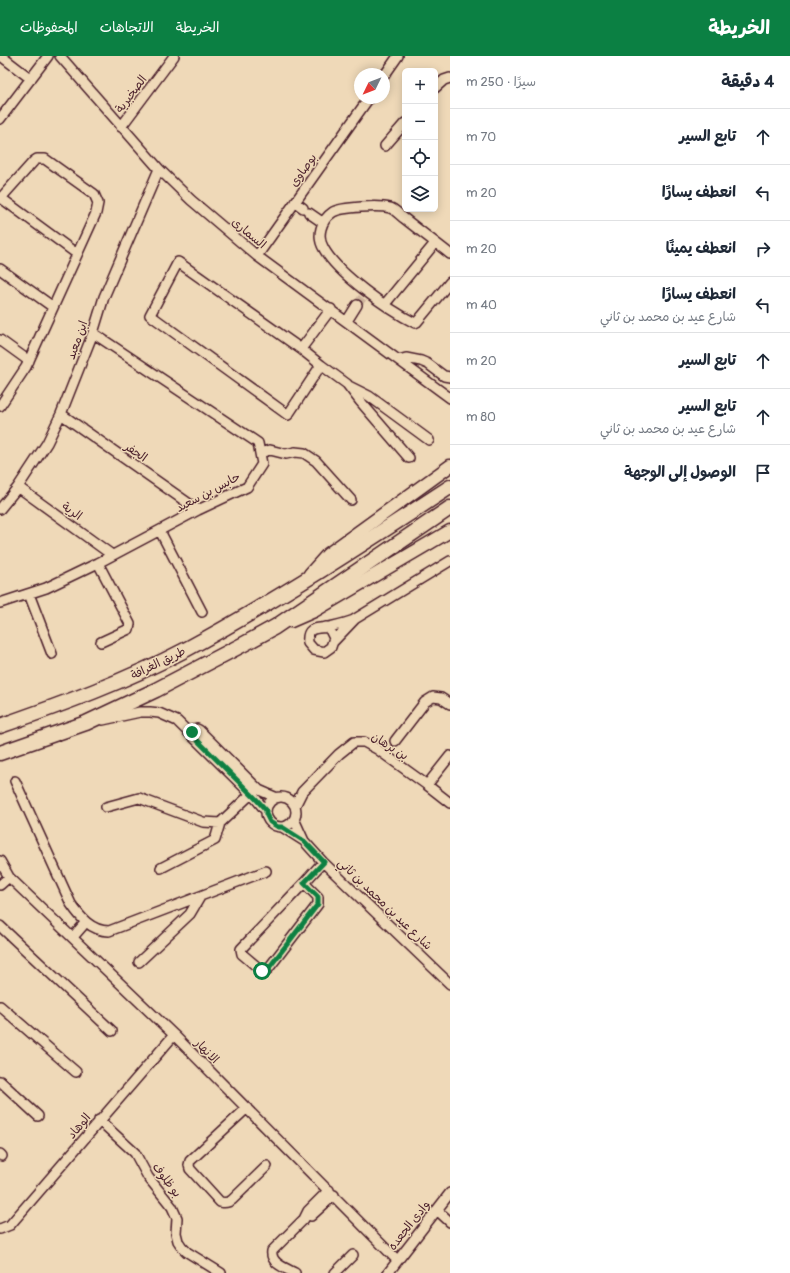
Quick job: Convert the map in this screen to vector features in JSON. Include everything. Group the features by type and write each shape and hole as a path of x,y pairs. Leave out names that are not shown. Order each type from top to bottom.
{"highway":[{"name":"طريق الغرافة","path":"0,726 47,710 116,683 184,650 362,545 450,487"},
{"name":"طريق الغرافة","path":"0,753 86,723 156,690 244,644 275,627 450,508"}],"main road":[{"name":"طريق الغرافة","path":"305,579 328,554 450,466"},
{"name":"طريق الغرافة","path":"275,627 314,612 450,531"}],"street":[{"path":"1,56 31,79"},
{"path":"0,119 48,56"},
{"name":"السمارى","path":"60,56 159,169 191,200 257,256 450,398"},
{"name":"الصخبرية","path":"121,127 174,56"},
{"path":"390,68 398,56"},
{"path":"438,85 444,80 450,78"},
{"name":"بوصاوى","path":"257,256 365,104"},
{"path":"385,146 402,126"},
{"path":"0,406 23,373 29,361 98,208 97,198 94,194 45,159 41,158 34,161 0,198 77,254"},
{"name":"ابن معبد","path":"0,509 18,487 47,443 61,414 104,297 159,169"},
{"path":"295,202 322,222"},
{"path":"450,254 391,208 365,207 338,209 322,222 320,240 323,248 336,266 365,294 385,304 415,323 450,282"},
{"path":"385,304 435,242"},
{"path":"321,365 288,415 150,315 178,262 301,349 347,384 369,396 429,440"},
{"path":"0,270 53,307"},
{"path":"346,321 357,305"},
{"path":"301,349 331,309"},
{"path":"92,333 258,443 260,452 270,450 286,454 295,452 304,453 316,461 351,500"},
{"path":"0,340 29,361"},
{"path":"399,360 406,358 421,361 428,364 444,376 450,378 441,391"},
{"path":"347,384 408,458"},
{"name":"الجفر","path":"61,414 198,510"},
{"name":"حابس بن سعيد","path":"0,603 46,588 98,563 198,510 247,487 262,464 260,452"},
{"name":"الرية","path":"18,487 112,555"},
{"path":"160,531 202,612"},
{"path":"355,619 326,627 316,627 309,634 308,643 314,650 324,652 328,650 333,642 355,619 450,561"},
{"path":"98,563 130,624 128,629 101,642"},
{"path":"29,594 52,654"},
{"path":"326,627 332,633 333,642"},
{"path":"395,741 425,702 432,697 441,698 450,704"},
{"path":"86,723 150,712 159,713 177,721 266,810"},
{"path":"193,736 193,730 199,730 259,790 274,797 281,796 288,798 295,806 296,815 289,825 278,827 270,822 266,814 266,810 269,801 274,797"},
{"name":"بن برهان","path":"295,806 302,792 339,754 354,742 364,742 377,749 450,803"},
{"path":"427,785 450,756"},
{"path":"15,782 71,904 86,922 101,931 109,931 266,871"},
{"name":"بن برهان","path":"288,798 302,792"},
{"path":"161,868 215,840 220,823 251,794"},
{"path":"106,807 139,798 203,822 220,823"},
{"name":"شارع عيد بن محمد بن ثاني","path":"294,819 304,841"},
{"name":"شارع عيد بن محمد بن ثاني","path":"282,827 304,841 450,984"},
{"name":"الانهار","path":"0,861 9,878 73,937 174,1035 397,1260"},
{"path":"304,883 318,897 318,904 268,969 262,971 242,954 241,949 324,862"},
{"path":"0,885 9,878"},
{"path":"139,962 190,914 200,897"},
{"path":"73,937 86,922"},
{"path":"0,926 112,1031"},
{"path":"0,1006 76,1072"},
{"name":"الوهاد","path":"0,1229 10,1225 99,1120 174,1035"},
{"path":"0,1081 38,1116"},
{"path":"247,1108 190,1161 190,1169 220,1202 224,1203 232,1200 267,1166"},
{"name":"بو ظلوف","path":"99,1120 135,1153 148,1177 172,1206 177,1218 177,1237 182,1247 187,1252 221,1273"},
{"path":"295,1273 273,1260 271,1256 272,1251 304,1219 310,1217 332,1193"},
{"name":"وادى الجعده","path":"388,1273 450,1193"},
{"path":"437,1210 450,1222"},
{"path":"335,1273 353,1255"}],"tunnel":[{"path":"357,305 363,297"}],"route":[{"path":"192,732 193,736 266,810 267,819 273,825 282,827 304,841 324,862 304,883 318,897 318,904 268,969 262,971"}]}
